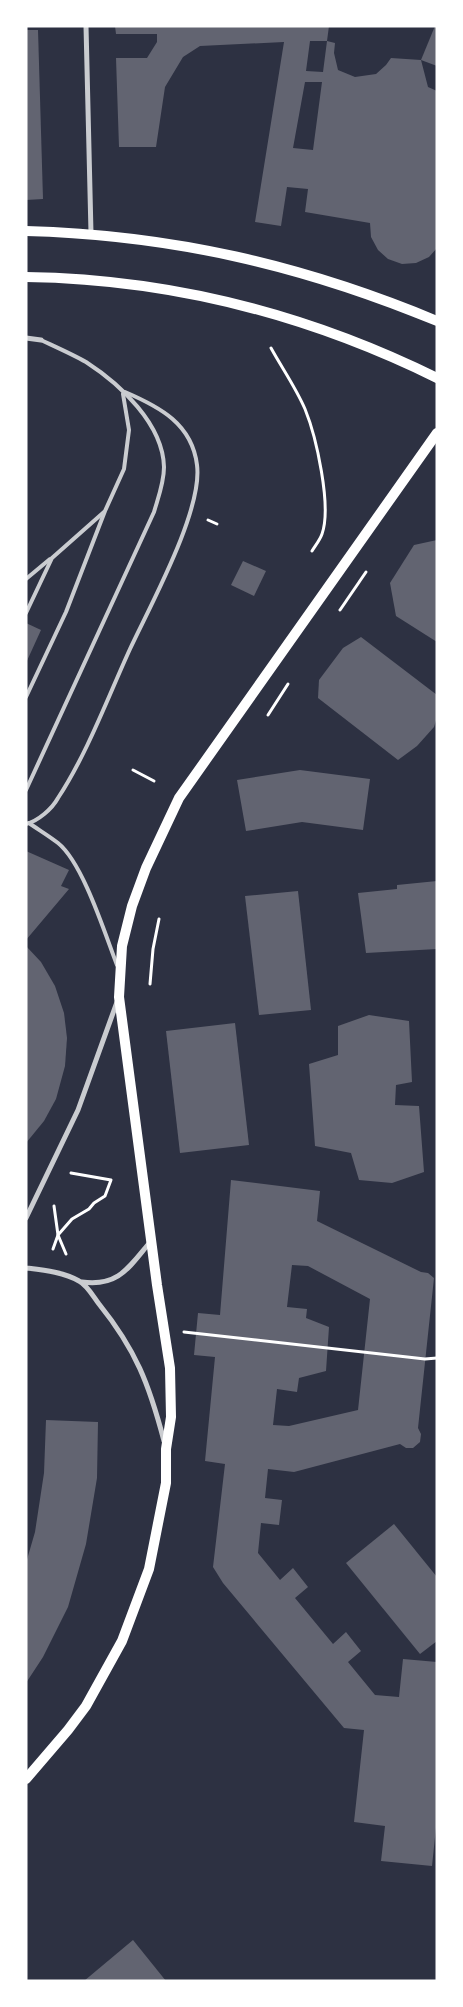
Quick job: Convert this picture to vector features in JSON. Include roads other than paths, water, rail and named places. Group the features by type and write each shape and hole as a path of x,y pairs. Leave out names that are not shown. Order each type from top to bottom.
{"main road":[{"path":"26,231 90,233 196,247 280,266 342,285 437,321"},
{"path":"26,277 108,280 196,294 240,304 300,322 437,378"},
{"path":"26,1779 86,1706 122,1641 151,1561 164,1499 166,1449 171,1418 170,1368 119,996 119,970 126,925 137,892 180,798 437,433"}],"street":[{"path":"86,26 90,233"},
{"path":"26,338 41,340"},
{"path":"26,1218 78,1110 119,996"},
{"path":"81,1282 101,1284 119,1276 151,1240"},
{"path":"26,1268 70,1276 81,1282 115,1323 142,1370 152,1396 166,1449"}],"lane":[{"path":"26,790 154,512 163,480 162,452 157,438 149,424 123,392 85,362 41,340"},
{"path":"26,697 66,612 105,511 124,469 129,443 128,416 123,392"},
{"path":"119,970 91,901 71,860 60,844 28,824 58,800 95,727 168,569 194,498 198,467 191,443 184,430 176,421 153,404 123,392"},
{"path":"26,578 52,558 105,511"},
{"path":"26,613 52,558"}]}
